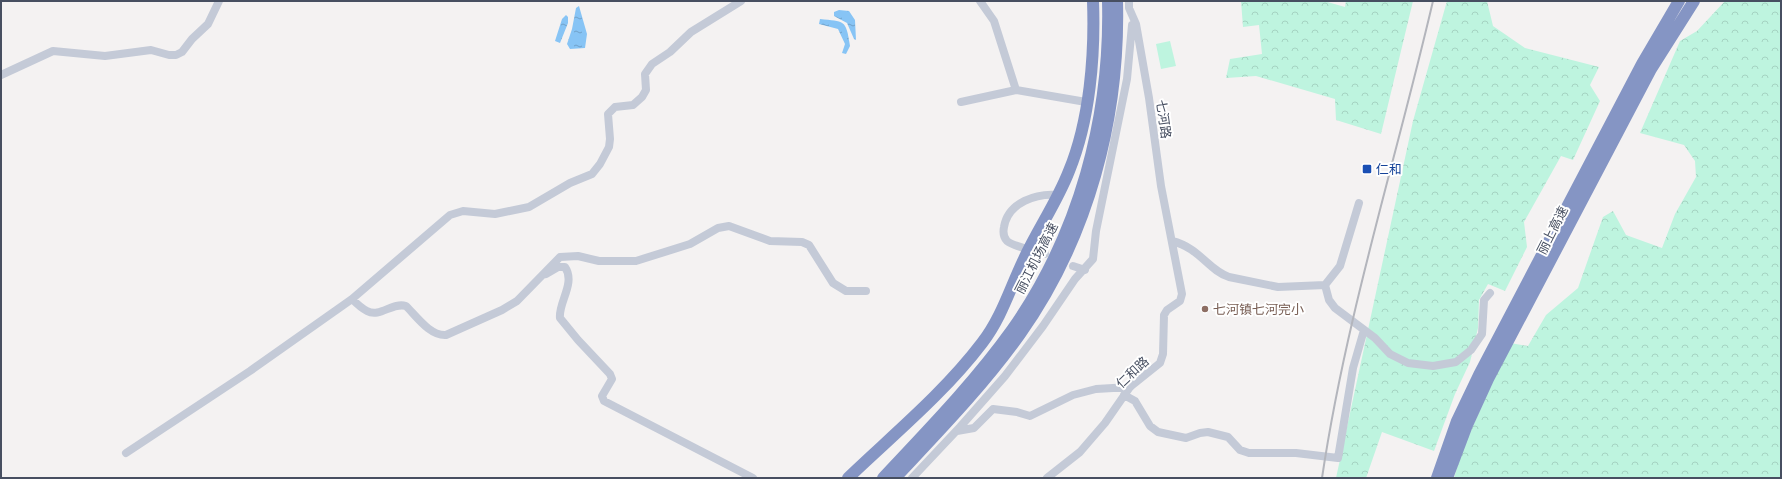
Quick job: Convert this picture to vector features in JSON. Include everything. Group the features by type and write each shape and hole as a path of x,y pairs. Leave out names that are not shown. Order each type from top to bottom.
{"highway":[{"path":"848,478 949,383 981,344 1001,313 1024,259 1058,195 1076,152 1086,102 1092,58 1093,1"},
{"name":"丽江机场高速","path":"883,478 971,382 1003,342 1031,300 1061,244 1084,180 1098,125 1107,53 1108,1"},
{"name":"丽江机场高速","path":"895,478 978,388 1010,348 1039,305 1069,247 1093,182 1108,120 1116,53 1117,1"},
{"name":"丽上高速","path":"1447,478 1477,402 1508,332 1642,64 1679,1"},
{"name":"丽上高速","path":"1436,478 1468,398 1508,332 1651,69 1694,1"}],"street":[{"path":"1,75 54,50 108,56 151,50 176,55 182,52 192,39 208,24 219,1"},
{"path":"126,453 250,371 352,299 450,216 463,211 495,214 529,207 570,183 592,174 600,164 609,146 610,139 608,114 615,107 633,105 644,94 645,74 652,64 670,52 691,32 741,1"},
{"path":"980,1 994,21 1016,90"},
{"name":"七河路","path":"1128,1 1133,18 1149,98 1161,186 1172,241"},
{"path":"912,478 1005,376 1043,326 1075,279 1085,270 1095,255 1098,221 1127,79 1133,18"},
{"path":"961,102 1016,90 1086,102"},
{"path":"1045,254 1009,243 1004,236 1004,227 1009,214 1021,203 1038,196 1058,195"},
{"path":"1325,286 1340,266 1359,202"},
{"path":"352,299 367,311 375,313 394,306 406,306 433,332 440,335 446,335 502,310 517,301 557,259 562,256 578,256 599,261 636,261 690,244 718,228 729,226 770,241 802,242 809,245 833,283 846,291 866,291"},
{"path":"1172,241 1193,250 1223,274 1229,277 1278,287 1325,286"},
{"name":"仁和路","path":"1047,478 1089,443 1130,387 1157,366 1162,360 1163,318 1167,310 1182,298 1182,287 1172,241"},
{"path":"1073,266 1085,270"},
{"path":"540,277 558,267 566,268 568,291 560,318 578,340 610,374 612,379 602,396 604,401 753,478"},
{"path":"1325,286 1330,303 1382,344 1393,356 1408,363 1433,366 1453,364 1467,355 1481,337 1484,300 1490,293"},
{"path":"1124,395 1135,401 1150,426 1158,432 1186,438 1208,432 1228,437 1240,450 1249,453 1296,454 1338,458 1353,368 1364,330"},
{"path":"956,431 974,428 993,409 1017,412 1030,416 1075,394 1096,389 1130,387"}],"green space":[{"path":"1241,1 1324,1 1345,7 1346,1 1413,1 1381,134 1336,120 1335,99 1256,76 1226,78 1230,59 1262,54 1259,25 1243,27"},
{"path":"1447,1 1487,1 1493,26 1525,48 1599,67 1590,85 1600,101 1573,160 1561,156 1524,222 1527,247 1505,291 1488,284 1479,300 1478,328 1470,362 1455,394 1434,451 1382,432 1366,478 1336,478 1413,121"},
{"path":"1725,1 1781,1 1781,478 1454,478 1463,448 1510,343 1528,346 1546,315 1578,288 1603,217 1613,211 1626,235 1662,248 1675,214 1696,177 1695,161 1684,145 1640,133 1680,41 1697,31"},
{"path":"1170,41 1176,66 1161,69 1156,44"}],"water":[{"path":"579,6 587,34 585,48 570,49 567,44 572,29 576,8"},
{"path":"839,10 849,11 855,20 856,40 854,39 847,23 834,16 834,12"},
{"path":"566,15 568,17 568,23 560,43 555,41 562,19"},
{"path":"820,19 839,21 845,26 850,46 846,54 842,53 845,44 838,29 819,24"}],"railway":[{"path":"1322,478 1344,357 1433,1"}],"place":[{"name":"仁和","path":"1367,169"},
{"name":"七河镇七河完小","path":"1205,309"}]}
